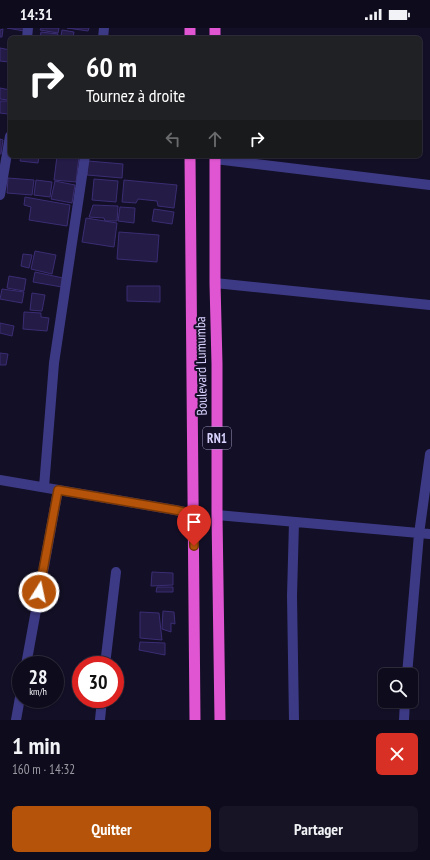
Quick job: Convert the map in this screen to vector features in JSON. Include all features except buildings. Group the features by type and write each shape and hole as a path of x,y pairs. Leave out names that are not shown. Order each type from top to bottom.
{"highway":[{"name":"Boulevard Lumumba","path":"190,158 195,720"},
{"name":"Boulevard Lumumba","path":"214,158 220,720"}],"street":[{"path":"0,195 8,148"},
{"path":"44,487 54,363 85,158"},
{"path":"214,158 430,185"},
{"path":"215,282 430,305"},
{"path":"408,668 419,534 430,454"},
{"path":"0,480 194,514"},
{"path":"28,656 58,490"},
{"path":"217,515 430,534"},
{"path":"294,522 292,596 294,720"},
{"path":"106,656 116,572"},
{"path":"16,720 18,708"},
{"path":"100,720 101,708"},
{"path":"404,720 405,708"}],"route":[{"path":"39,592 58,490 194,514 194,546"}]}
